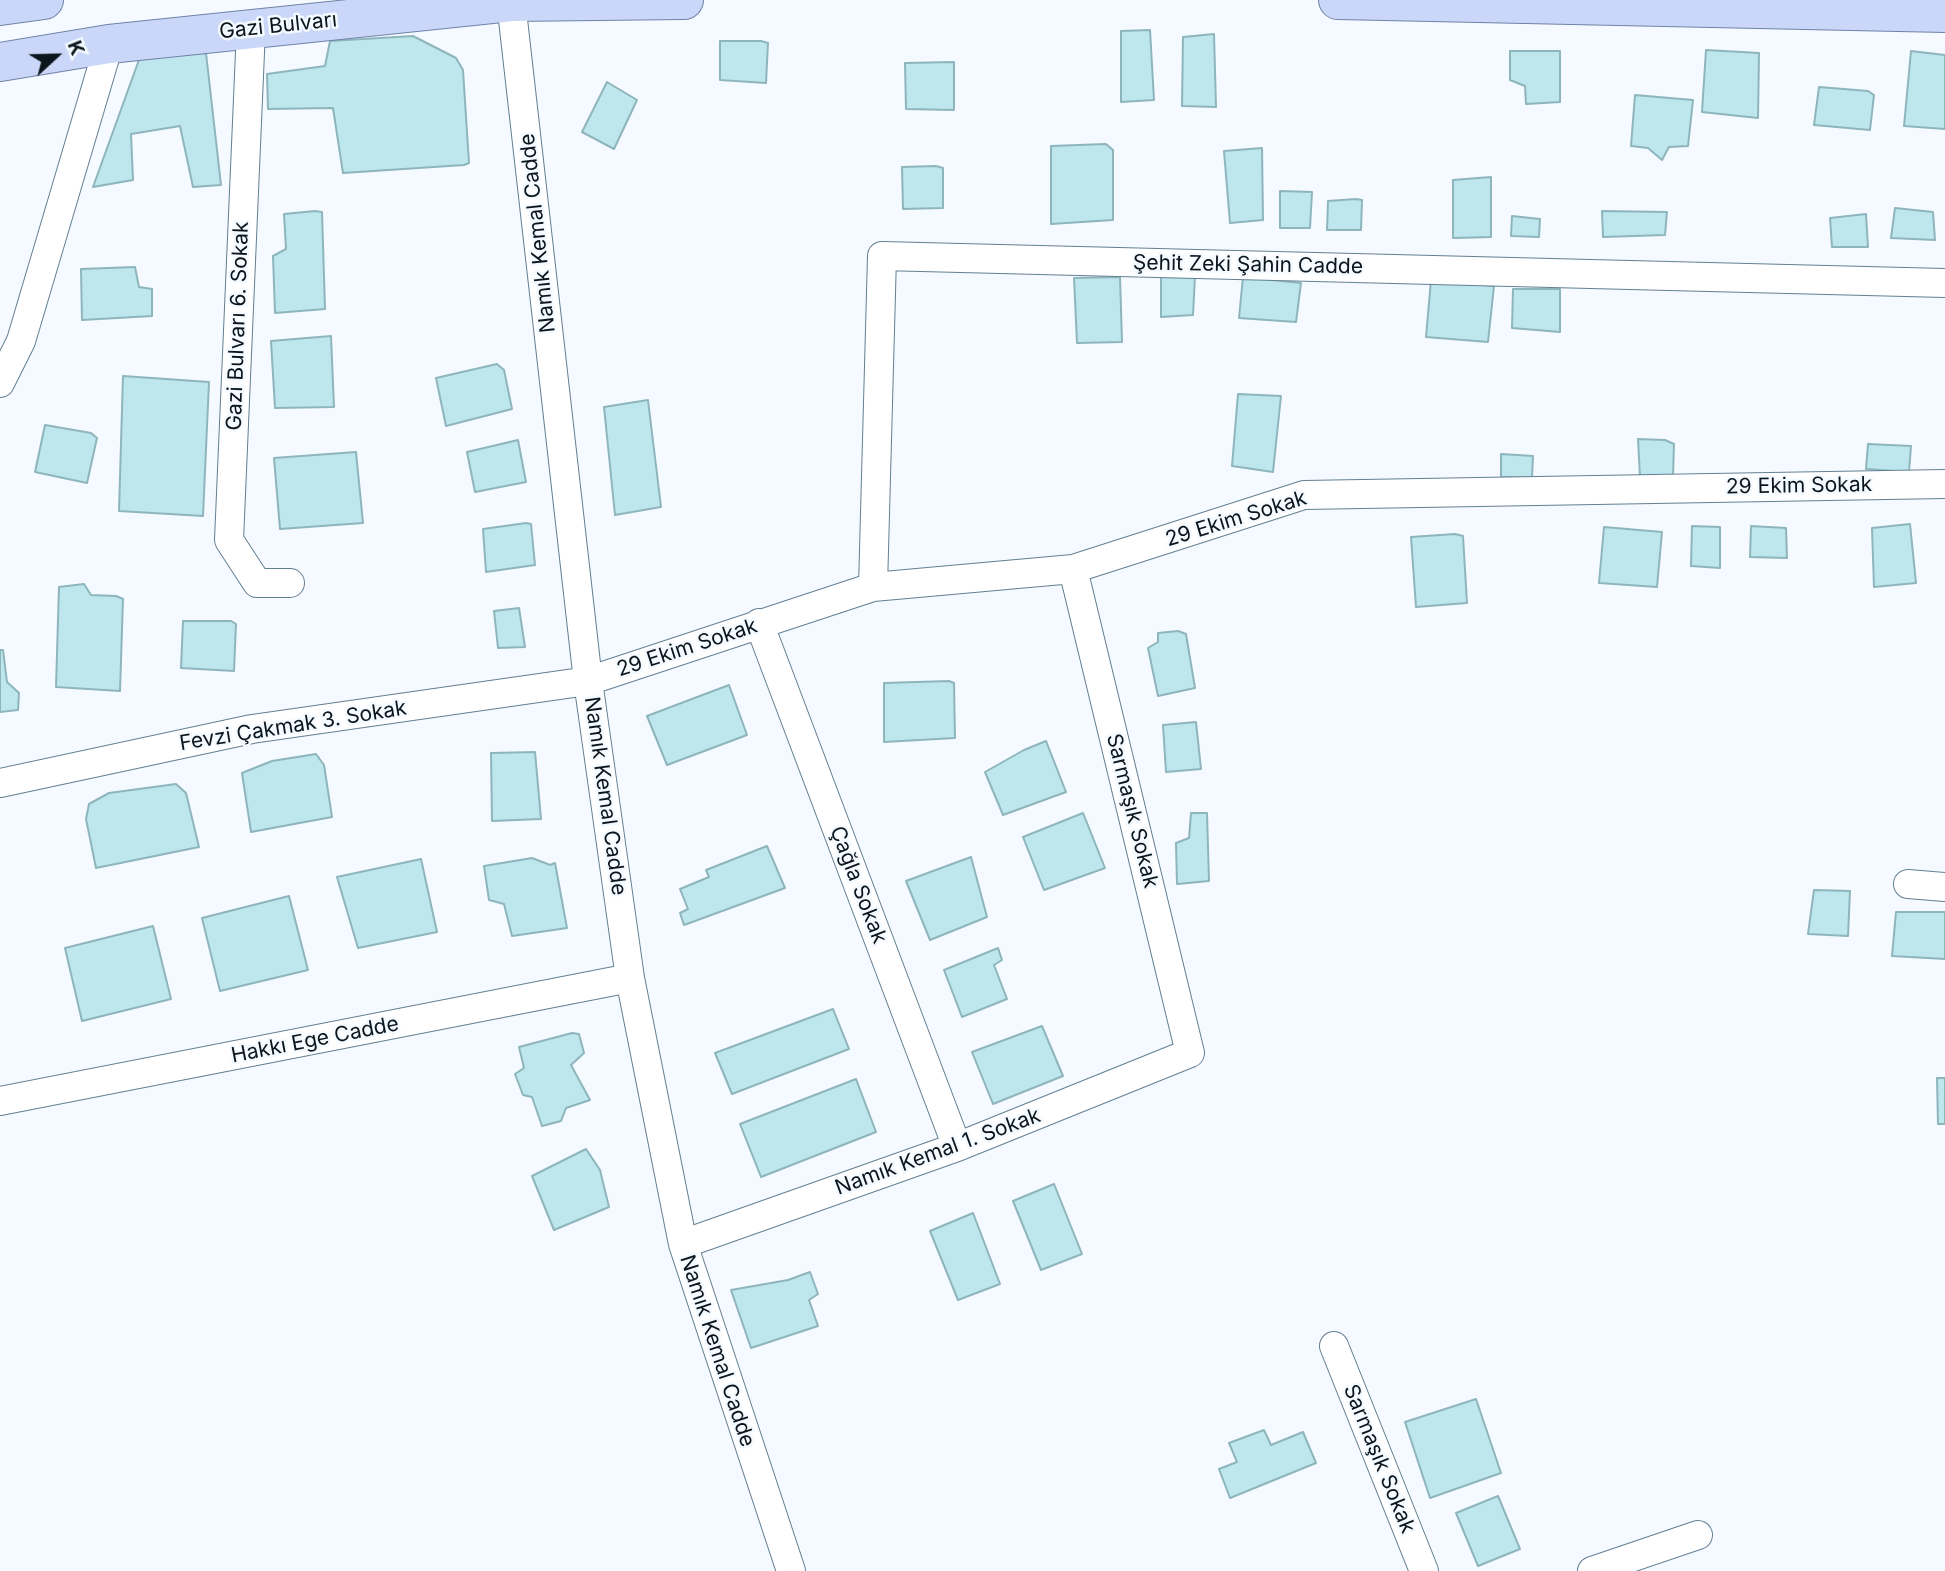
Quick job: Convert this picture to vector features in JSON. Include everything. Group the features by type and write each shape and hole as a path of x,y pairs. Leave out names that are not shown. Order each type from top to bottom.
{"main road":[{"path":"0,6 44,0"},
{"name":"Gazi Bulvarı","path":"0,62 109,44 512,2 684,0"},
{"path":"1339,0 1945,13"}],"street":[{"name":"Namık Kemal Cadde","path":"512,2 588,681 630,978 683,1244 791,1571"},
{"name":"Gazi Bulvarı 6. Sokak","path":"251,29 229,540 257,583 290,583"},
{"path":"0,383 21,341 109,44"},
{"name":"Şehit Zeki Şahin Cadde","path":"873,587 881,256 1945,282"},
{"name":"29 Ekim Sokak","path":"588,681 873,587 1073,569 1304,495 1945,484"},
{"name":"Sarmaşık Sokak","path":"1073,569 1190,1053"},
{"name":"Çağla Sokak","path":"759,623 957,1147"},
{"name":"Fevzi Çakmak 3. Sokak","path":"0,782 252,729 588,681"},
{"path":"1908,884 1945,887"},
{"name":"Hakkı Ege Cadde","path":"0,1101 630,978"},
{"name":"Namık Kemal 1. Sokak","path":"683,1244 957,1147 1190,1053"},
{"name":"Sarmaşık Sokak","path":"1334,1346 1424,1571"},
{"path":"1592,1571 1698,1535"}],"building":[{"path":"1150,30 1154,100 1121,102 1121,31"},
{"path":"1214,34 1216,107 1182,106 1183,37"},
{"path":"413,36 456,58 463,70 469,163 343,173 333,108 268,109 267,74 325,66 330,41"},
{"path":"720,41 768,43 766,83 720,80"},
{"path":"1706,50 1759,53 1758,118 1702,112"},
{"path":"1510,51 1560,51 1560,102 1526,104 1525,86 1510,80"},
{"path":"1911,51 1945,55 1945,129 1904,126"},
{"path":"206,53 221,185 193,187 180,126 131,134 133,180 93,187 140,57"},
{"path":"954,62 954,110 906,109 905,63"},
{"path":"607,82 637,100 614,149 582,132"},
{"path":"1819,87 1868,91 1874,95 1870,130 1814,125"},
{"path":"1635,95 1693,100 1688,146 1669,147 1662,160 1648,148 1631,146"},
{"path":"1106,144 1113,150 1113,220 1051,224 1051,146"},
{"path":"1262,148 1263,220 1230,223 1224,151"},
{"path":"902,167 943,168 943,208 903,209"},
{"path":"1491,177 1491,237 1453,238 1453,180"},
{"path":"1280,191 1312,192 1310,228 1280,228"},
{"path":"1362,200 1361,230 1327,230 1328,201"},
{"path":"1895,208 1933,212 1935,240 1891,238"},
{"path":"1602,211 1667,212 1665,235 1603,237"},
{"path":"322,212 325,309 275,313 273,256 286,249 284,214"},
{"path":"1866,214 1868,247 1832,247 1830,218"},
{"path":"1512,216 1540,219 1539,237 1511,236"},
{"path":"135,267 139,287 152,289 152,316 82,320 81,269"},
{"path":"1161,276 1195,276 1193,315 1161,317"},
{"path":"1120,277 1122,342 1077,343 1074,278"},
{"path":"1243,277 1301,283 1296,322 1239,318"},
{"path":"1431,280 1494,286 1488,342 1426,337"},
{"path":"1513,289 1560,289 1560,332 1512,328"},
{"path":"331,336 334,407 275,408 271,341"},
{"path":"497,364 504,370 512,409 446,426 436,378"},
{"path":"123,376 209,382 203,516 119,511"},
{"path":"1238,394 1281,396 1273,472 1232,466"},
{"path":"648,400 661,507 615,515 604,407"},
{"path":"45,425 91,433 97,438 87,483 35,472"},
{"path":"1638,439 1665,440 1674,444 1673,476 1640,477"},
{"path":"518,440 526,482 475,492 467,452"},
{"path":"1868,444 1911,446 1909,472 1866,469"},
{"path":"356,452 363,523 280,529 274,458"},
{"path":"1501,454 1533,456 1532,478 1501,477"},
{"path":"531,524 535,565 486,572 483,529"},
{"path":"1910,524 1916,583 1874,587 1872,528"},
{"path":"1692,526 1720,527 1720,568 1691,566"},
{"path":"1751,526 1786,528 1787,558 1750,557"},
{"path":"1604,527 1662,532 1657,587 1599,583"},
{"path":"1455,534 1463,536 1467,603 1416,607 1411,537"},
{"path":"84,584 91,595 116,596 123,599 120,691 56,687 59,587"},
{"path":"519,608 525,647 498,648 494,611"},
{"path":"183,621 231,621 236,624 234,671 181,668"},
{"path":"1178,631 1186,634 1195,688 1158,696 1148,648 1158,642 1158,633"},
{"path":"0,650 3,650 7,682 19,693 18,710 0,712"},
{"path":"884,683 954,683 955,738 884,742"},
{"path":"729,685 747,735 667,765 647,716"},
{"path":"1196,722 1201,769 1166,772 1163,725"},
{"path":"1046,741 1066,792 1003,815 985,772"},
{"path":"535,752 541,819 492,821 491,753"},
{"path":"316,754 324,765 332,817 251,832 242,773 272,761"},
{"path":"176,784 186,793 199,847 96,868 86,819 89,804 109,793"},
{"path":"1083,813 1105,868 1044,890 1023,837"},
{"path":"1191,813 1207,813 1209,881 1177,884 1176,843 1189,838"},
{"path":"767,846 785,888 684,925 680,913 688,909 680,889 709,877 706,870"},
{"path":"971,857 987,917 930,940 906,881"},
{"path":"532,858 550,865 555,863 567,928 512,936 504,904 489,900 484,866"},
{"path":"421,859 437,932 358,948 337,877"},
{"path":"1814,890 1850,891 1848,936 1808,934"},
{"path":"289,896 308,970 220,991 202,918"},
{"path":"1896,912 1945,912 1945,959 1892,956"},
{"path":"153,926 171,999 82,1021 65,948"},
{"path":"998,948 1002,960 994,965 1007,999 962,1017 944,970"},
{"path":"833,1009 849,1049 732,1094 715,1053"},
{"path":"1042,1026 1063,1076 993,1104 972,1052"},
{"path":"572,1033 579,1034 584,1053 571,1065 590,1100 566,1108 561,1121 542,1126 532,1097 523,1095 515,1074 524,1068 519,1047"},
{"path":"1937,1078 1945,1078 1945,1124 1938,1124"},
{"path":"856,1079 876,1132 761,1177 740,1124"},
{"path":"586,1149 600,1170 609,1207 554,1230 532,1176"},
{"path":"1054,1184 1082,1254 1041,1270 1013,1201"},
{"path":"973,1213 1000,1284 958,1300 930,1231"},
{"path":"810,1272 818,1294 809,1300 818,1326 751,1348 731,1290 788,1280"},
{"path":"1476,1399 1501,1473 1430,1498 1405,1422"},
{"path":"1264,1430 1271,1445 1303,1432 1316,1463 1230,1498 1219,1469 1237,1462 1229,1443"},
{"path":"1498,1496 1520,1549 1478,1566 1456,1513"}]}
